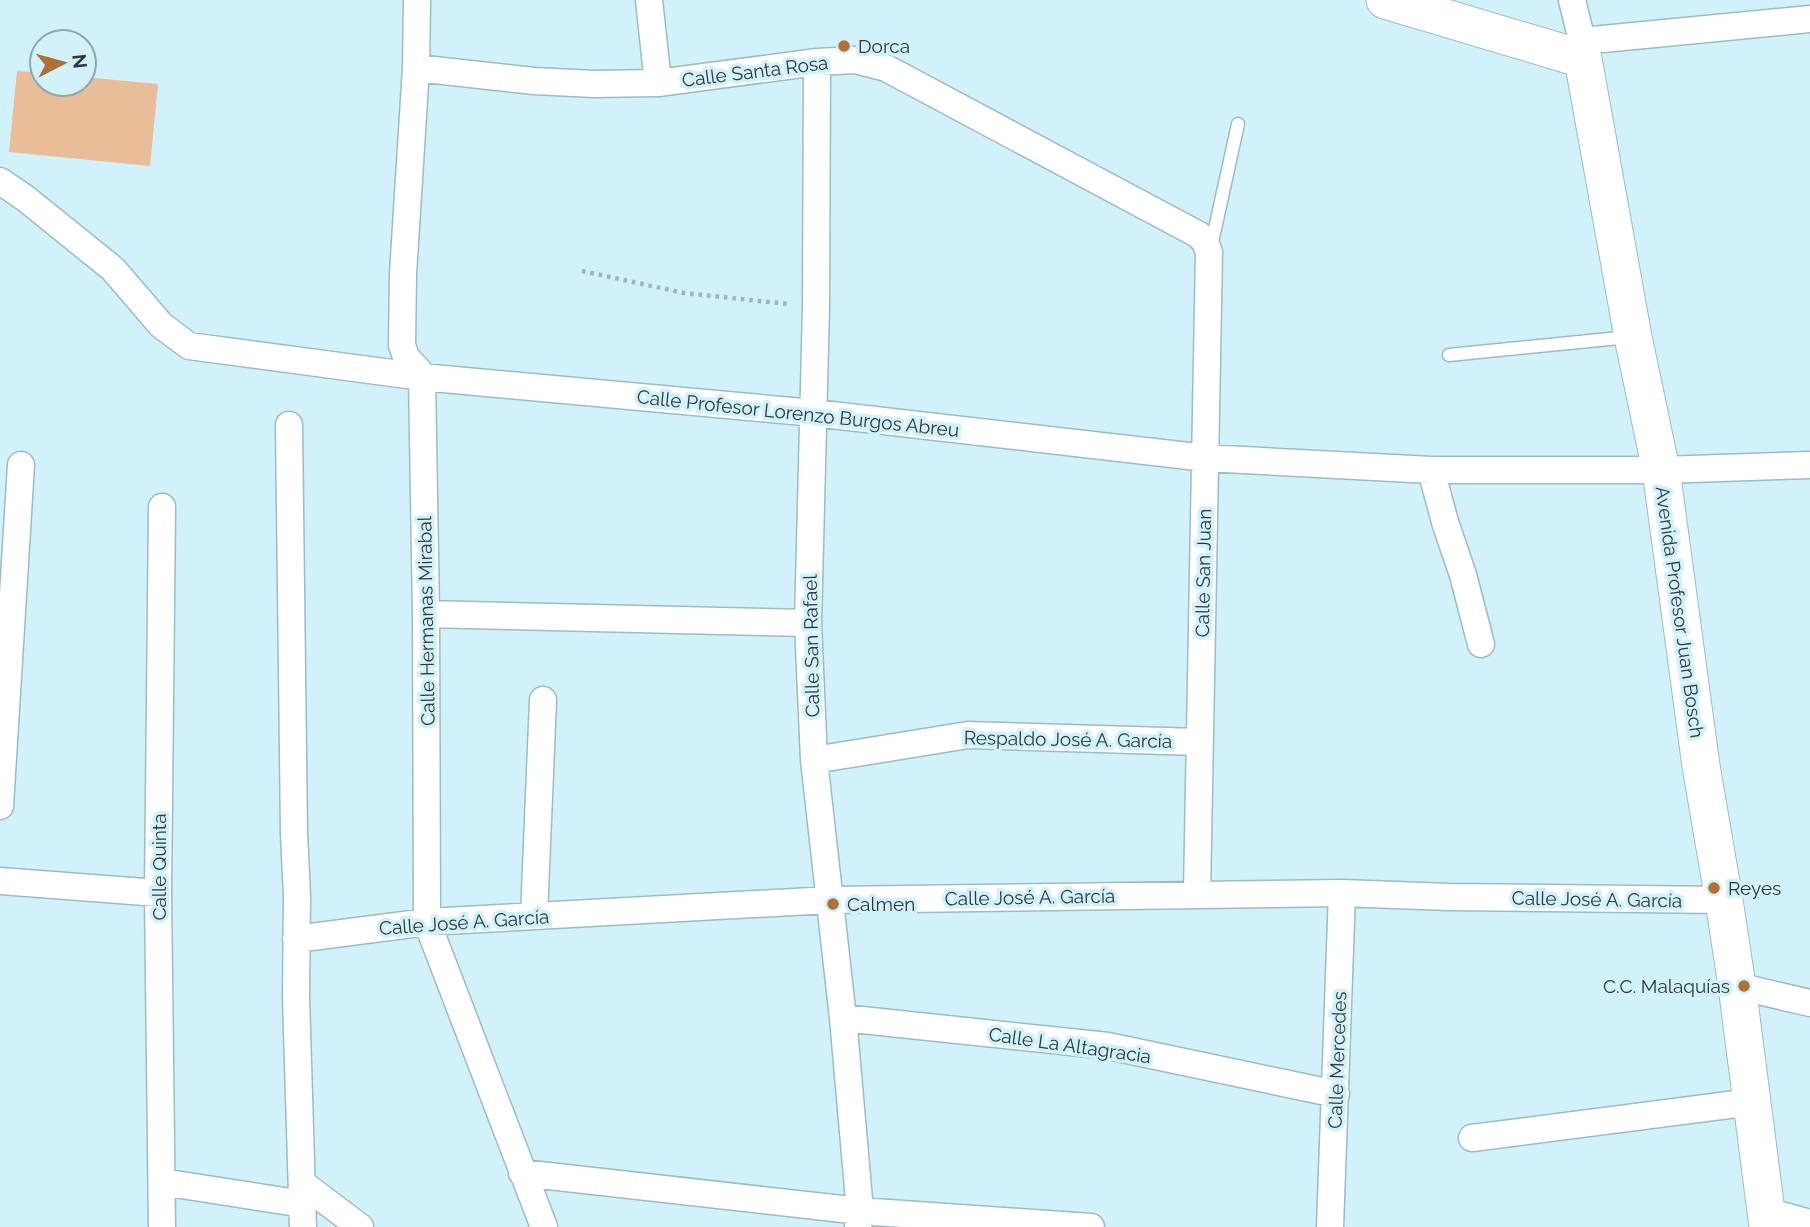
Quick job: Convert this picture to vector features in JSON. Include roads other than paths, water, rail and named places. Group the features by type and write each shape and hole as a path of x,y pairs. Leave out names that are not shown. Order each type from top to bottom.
{"street":[{"path":"417,0 402,345 406,357 422,377"},
{"path":"649,0 658,83"},
{"path":"1385,0 1582,50 1810,19"},
{"name":"Avenida Profesor Juan Bosch","path":"1573,0 1633,337 1661,470 1701,766 1737,986 1767,1219"},
{"name":"Calle Santa Rosa","path":"416,68 534,81 658,83 817,62 856,60 886,68 1199,235 1206,242 1209,252"},
{"name":"Calle San Rafael","path":"817,62 816,307 808,623 814,760 843,1018 859,1219"},
{"name":"Calle Profesor Lorenzo Burgos Abreu","path":"0,181 113,269 161,325 189,346 422,377 814,413 1206,458 1431,470 1661,470 1810,465"},
{"name":"Calle San Juan","path":"1197,894 1209,252"},
{"name":"Calle Hermanas Mirabal","path":"422,377 427,922 544,1227"},
{"path":"289,425 297,896 296,998 303,1205"},
{"path":"0,806 21,465"},
{"path":"1431,470 1481,644"},
{"name":"Calle Quinta","path":"162,507 158,893 162,1227"},
{"path":"426,614 808,623"},
{"path":"534,916 543,700"},
{"name":"Respaldo José A. García","path":"814,760 968,734 1199,742"},
{"path":"0,880 158,893"},
{"name":"Calle José A. García","path":"296,939 427,922 830,900 1342,893 1724,900"},
{"name":"Calle Mercedes","path":"1330,1227 1342,893"},
{"path":"1737,986 1810,1003"},
{"name":"Calle La Altagracia","path":"843,1018 1108,1046 1336,1094"},
{"path":"1472,1138 1752,1102"},
{"path":"522,1173 859,1219 1091,1227"},
{"path":"162,1182 303,1205 360,1227"},
{"path":"1767,1219 1810,1223"}],"lane":[{"path":"1209,252 1238,124"},
{"path":"1449,355 1633,337"}],"place":[{"name":"Dorca","path":"844,46"},
{"name":"Reyes","path":"1714,888"},
{"name":"Calmen","path":"833,904"},
{"name":"C.C. Malaquías","path":"1744,986"}]}
